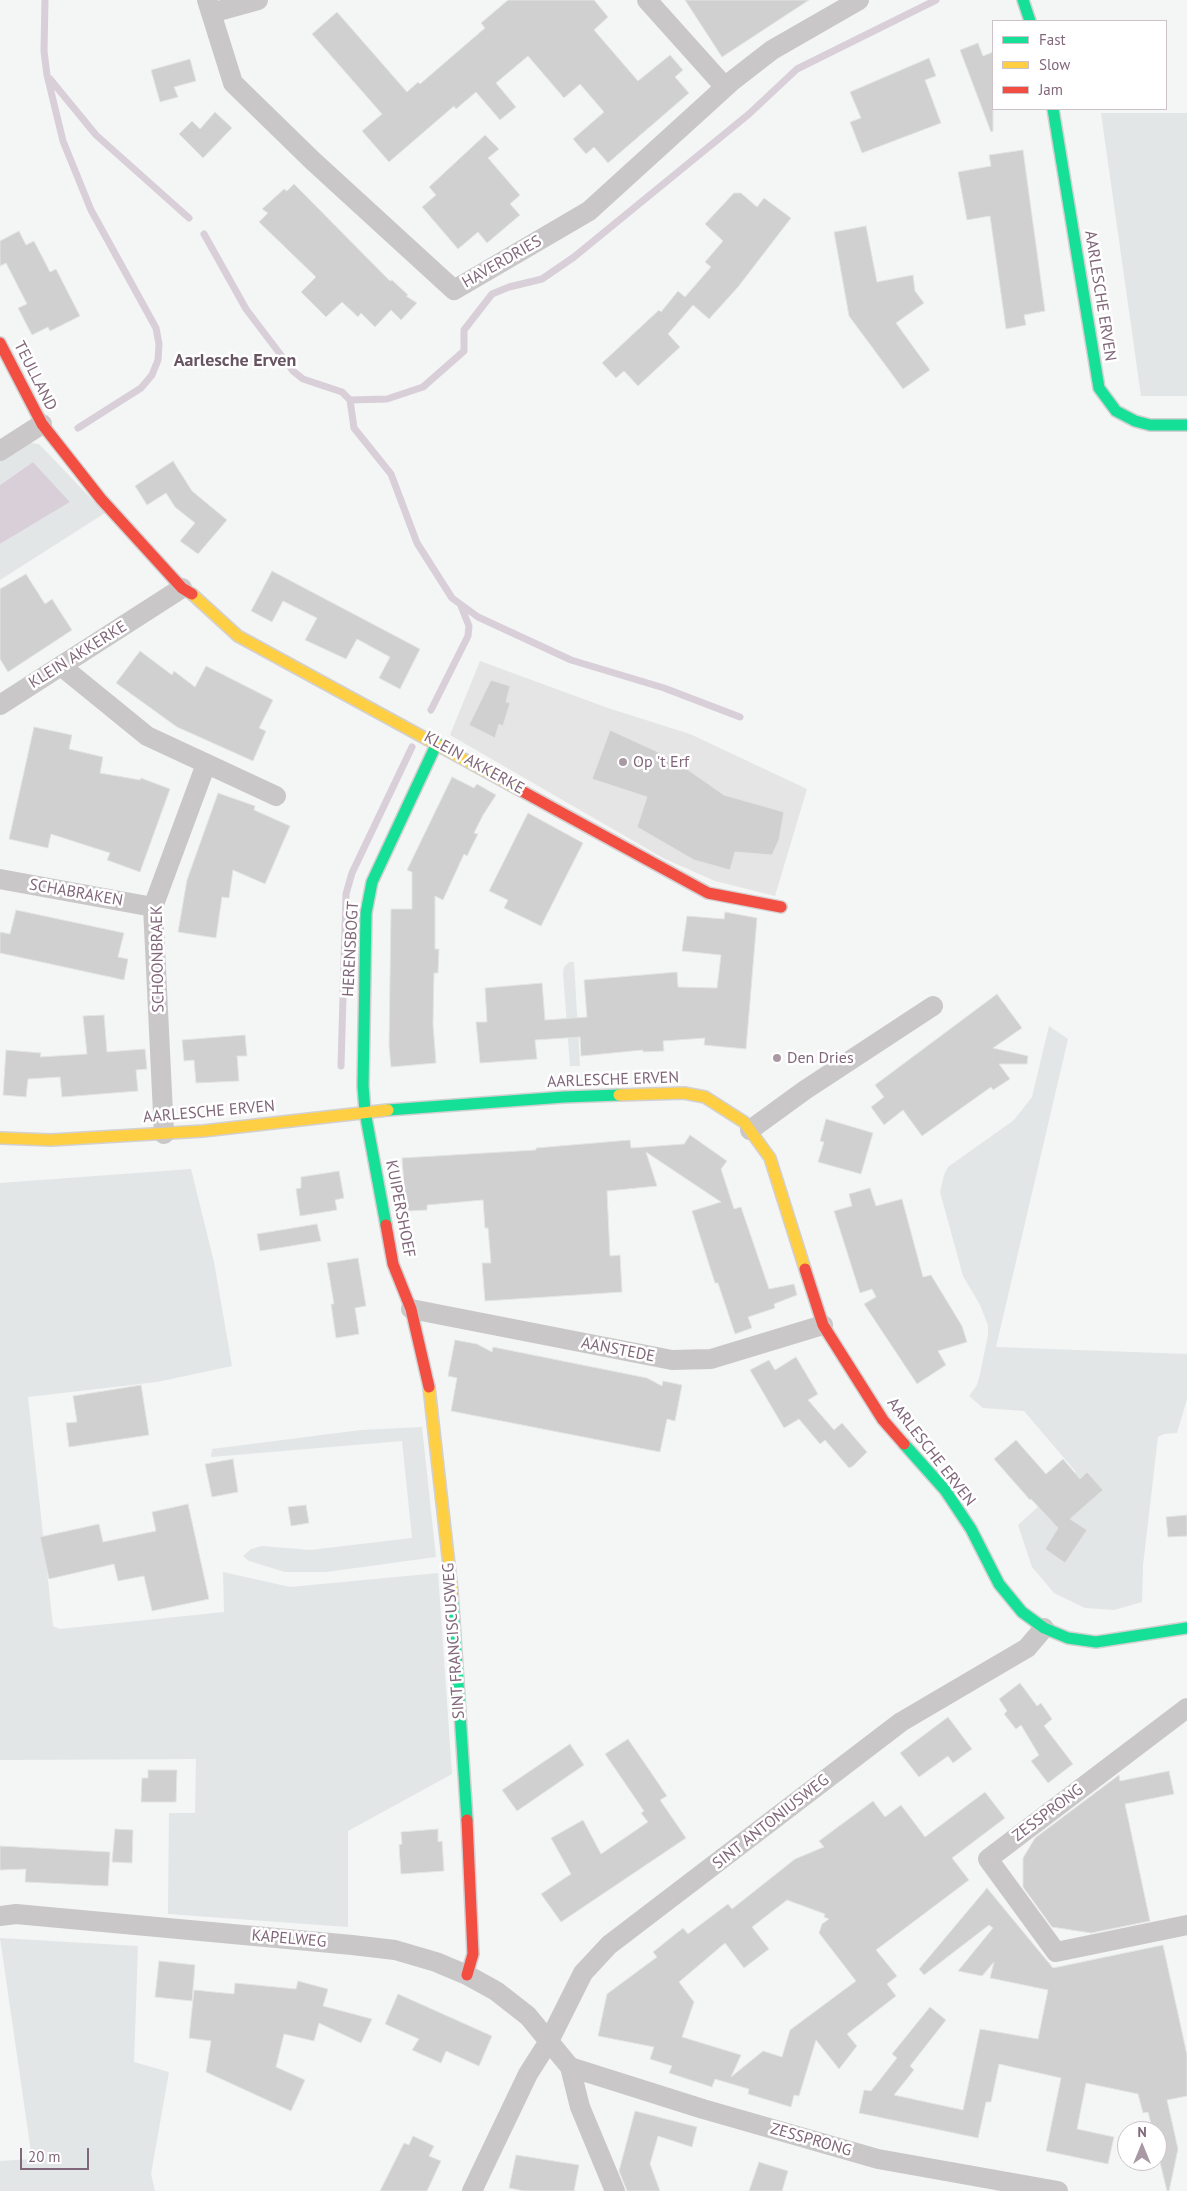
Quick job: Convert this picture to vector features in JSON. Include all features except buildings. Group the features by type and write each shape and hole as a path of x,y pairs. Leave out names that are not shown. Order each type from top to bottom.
{"street":[{"path":"209,7 258,0"},
{"path":"647,0 725,87"},
{"name":"HAVERDRIES","path":"209,7 233,83 313,161 454,290 590,211 725,87 772,50 859,0"},
{"path":"1022,0 1030,20"},
{"name":"AARLESCHE ERVEN","path":"1053,110 1099,388 1116,411 1135,421 1150,425 1187,425"},
{"name":"TEULLAND","path":"0,343 42,424"},
{"path":"0,451 42,424"},
{"name":"KLEIN AKKERKE","path":"42,424 101,499 182,588 194,596 238,636 437,743 708,893 781,907"},
{"name":"KLEIN AKKERKE","path":"0,705 182,588"},
{"path":"61,666 147,736 276,796"},
{"name":"HERENSBOGT","path":"365,1112 363,1086 366,913 372,882 437,743"},
{"name":"SCHOONBRAEK","path":"164,1134 153,907 206,764"},
{"name":"SCHABRAKEN","path":"0,879 153,907"},
{"path":"750,1130 805,1090 933,1006"},
{"name":"AARLESCHE ERVEN","path":"0,1138 51,1140 203,1132 365,1112 564,1097 684,1093 705,1097 744,1122 770,1158 823,1325 883,1420 944,1490 971,1529 1000,1584 1022,1612 1044,1628"},
{"name":"KUIPERSHOEF","path":"365,1112 394,1264 411,1309"},
{"name":"AANSTEDE","path":"411,1309 672,1360 710,1359 823,1325"},
{"name":"SINT FRANCISCUSWEG","path":"411,1309 431,1395 451,1580 465,1786 473,1954 467,1975"},
{"path":"1044,1628 1068,1638 1096,1642 1187,1628"},
{"name":"SINT ANTONIUSWEG","path":"549,2041 583,1973 609,1945 901,1722 1027,1648 1044,1628"},
{"name":"ZESSPRONG","path":"1187,1708 988,1858 1056,1952 1187,1925"},
{"name":"KAPELWEG","path":"0,1916 16,1914 395,1950 436,1962 467,1975 496,1991 528,2016 549,2041"},
{"path":"472,2191 528,2074 549,2041 570,2067 580,2107 614,2191"},
{"name":"ZESSPRONG","path":"570,2067 703,2109 878,2159 1058,2191"}],"shaded area":[{"path":"1101,113 1187,113 1187,396 1141,396"},
{"path":"25,442 39,444 105,513 0,580 0,544 70,502 33,462 0,485 0,460"},
{"path":"33,462 70,502 0,544 0,485"},
{"name":"Op 't Erf","path":"480,661 608,708 690,734 807,789 775,896 715,881 663,858 450,735"},
{"path":"569,962 574,962 580,1066 570,1066 563,973 564,967"},
{"path":"1049,1026 1068,1039 996,1347 1187,1354 1187,1399 1177,1433 1164,1434 1158,1437 1143,1565 1142,1602 1114,1610 1085,1608 1054,1593 1032,1567 1018,1525 1076,1472 1024,1411 983,1408 969,1396 977,1385 980,1374 988,1335 988,1325 980,1305 963,1276 940,1192 948,1167 1014,1120 1032,1097"},
{"path":"191,1169 214,1262 232,1366 157,1382 28,1397 53,1626 60,1629 224,1612 223,1572 290,1587 438,1573 452,1774 348,1831 348,1927 168,1914 169,1813 195,1813 196,1759 0,1760 0,1183"},
{"path":"422,1427 436,1557 326,1572 285,1572 249,1561 243,1556 251,1549 262,1546 310,1550 412,1538 402,1441 211,1457 212,1449 361,1430"},
{"path":"0,1938 138,1946 134,2062 169,2072 151,2174 155,2191 0,2191 0,2161 32,2159"}],"waterway":[{"path":"45,0 44,51 47,75 63,141 91,210 156,328 159,344 158,360 152,375 141,388 78,428"},
{"path":"350,400 387,399 423,387 464,351 464,330 492,294 509,287 542,279 574,257 749,114 797,69 936,0"},
{"path":"50,79 96,135 189,218"},
{"path":"204,234 246,309 293,371 303,379 342,392 350,400 354,428 391,474 417,543 452,598 478,617 571,660 664,688 740,717"},
{"path":"431,710 468,636 469,626 461,606"},
{"path":"341,1066 346,894 352,873 412,747"}],"traffic: fast":[{"path":"1023,0 1030,20"},
{"path":"1053,110 1099,388 1116,411 1135,421 1150,425 1187,425"},
{"path":"386,1225 365,1112 363,1086 366,913 372,882 437,743"},
{"path":"388,1110 564,1097 619,1095"},
{"path":"904,1444 945,1490 971,1529 999,1584 1022,1612 1044,1628 1068,1638 1096,1642 1187,1628"},
{"path":"452,1592 467,1820"}],"traffic: slow":[{"path":"192,594 238,636 520,790"},
{"path":"619,1095 684,1093 705,1097 744,1122 770,1158 805,1269"},
{"path":"0,1138 51,1140 203,1131 388,1110"},
{"path":"429,1387 452,1592"}],"traffic: jam":[{"path":"0,343 42,424 101,499 182,588 192,594"},
{"path":"520,790 708,893 781,907"},
{"path":"386,1225 393,1264 411,1309 429,1387"},
{"path":"805,1269 823,1325 883,1420 904,1444"},
{"path":"467,1820 473,1954 467,1975"}],"place":[{"name":"Op 't Erf","path":"623,762"},
{"name":"Den Dries","path":"777,1058"}],"district":[{"name":"Aarlesche Erven","path":"235,361"}]}
